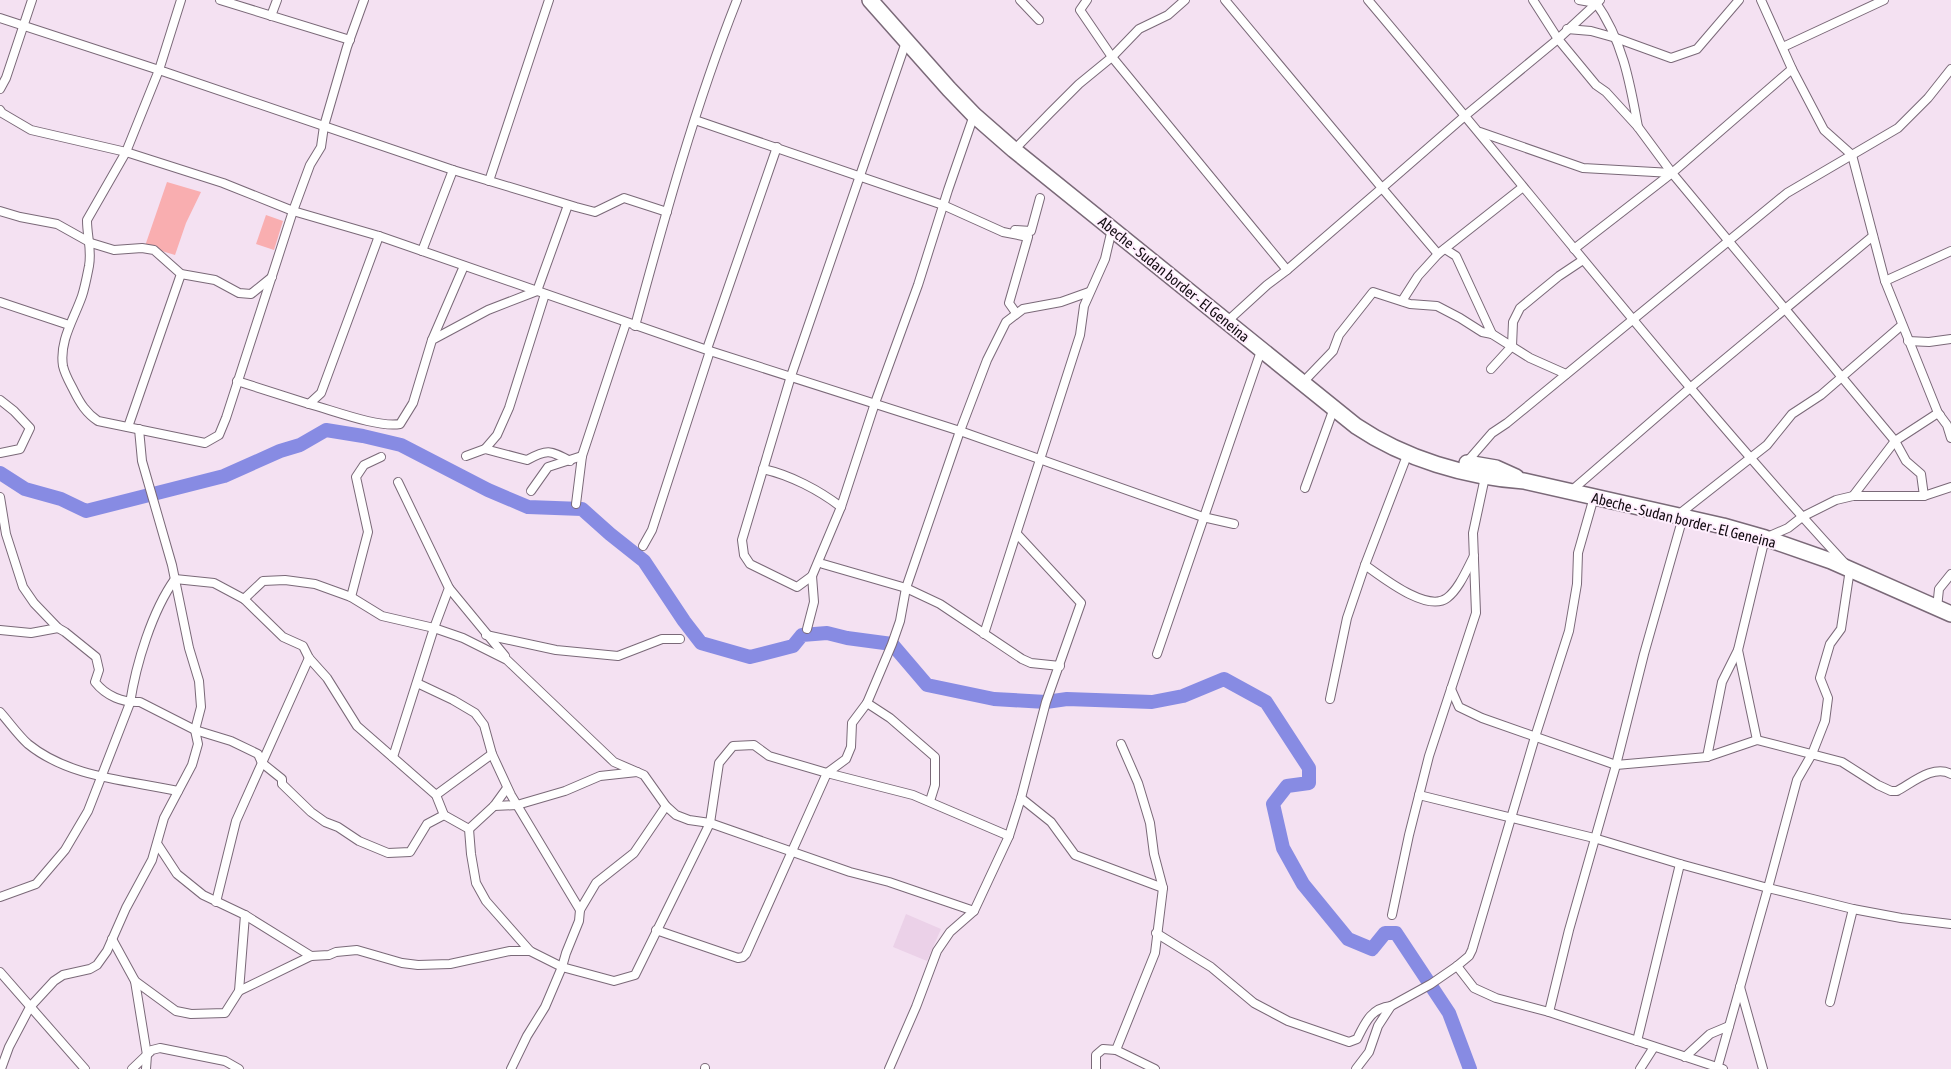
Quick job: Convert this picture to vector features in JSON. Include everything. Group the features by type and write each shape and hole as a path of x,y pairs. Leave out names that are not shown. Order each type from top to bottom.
{"highway":[{"name":"Abeche - Sudan border - El Geneina","path":"870,0 906,42 1016,148"},
{"name":"Abeche - Sudan border - El Geneina","path":"879,0 974,115 1232,318 1334,408 1374,438 1464,467 1485,477 1524,481 1680,516 1765,538 1850,569 1944,611"},
{"name":"Abeche - Sudan border - El Geneina","path":"1067,189 1112,229 1263,346 1308,376 1361,419 1408,450"},
{"name":"Abeche - Sudan border - El Geneina","path":"1464,467 1496,468 1524,481"}],"street":[{"path":"0,90 6,78 32,0"},
{"path":"180,0 159,70 126,152 87,220 87,233 91,243 89,265 82,296 69,325 63,366 79,401 89,415 98,421 205,443 219,435 293,211 310,165 321,147 324,126 364,0"},
{"path":"220,0 350,40"},
{"path":"271,16 277,0"},
{"path":"489,181 549,0"},
{"path":"634,326 695,120 720,43 737,0"},
{"path":"1020,0 1039,20"},
{"path":"1087,0 1080,10 1112,57 1287,270"},
{"path":"1016,148 1079,84 1112,57 1139,29 1168,15 1185,0"},
{"path":"1226,0 1382,188 1441,252 1456,256 1492,334"},
{"path":"1368,0 1466,115 1632,320 1750,458 1850,569 1841,629 1830,644 1820,678 1828,698 1825,721 1812,754 1797,780 1719,1068 1549,1012 1496,998 1474,988 1457,966"},
{"path":"1533,0 1558,39 1596,84 1606,92 1638,127 1672,173 1895,441 1906,461 1921,474 1924,496"},
{"path":"1579,0 1597,1"},
{"path":"1567,29 1591,31 1616,38 1670,58 1697,49 1740,0"},
{"path":"1761,0 1792,69 1824,130 1852,155 1886,281 1908,341 1938,413 1947,425 1951,438"},
{"path":"1783,47 1884,0"},
{"path":"1597,1 1616,38 1630,81 1638,127"},
{"path":"1232,318 1267,285 1558,39 1597,1"},
{"path":"0,18 453,170 568,205 595,212 624,198 667,212"},
{"path":"812,576 797,587 750,564 744,554 742,540 791,376 906,42"},
{"path":"1574,249 1672,173 1792,69"},
{"path":"1464,467 1492,433 1787,193 1898,128 1928,98 1951,69"},
{"path":"1,113 30,130 126,152 223,183 293,211 379,236 634,326 960,431 1203,517 1234,524"},
{"path":"807,629 814,602 812,576 841,507 875,403 918,285 974,115"},
{"path":"695,120 943,205 1003,232 1028,237 1009,303 1016,313"},
{"path":"1480,132 1582,168 1672,173"},
{"path":"643,546 652,530 709,350 777,148"},
{"path":"422,251 453,170"},
{"path":"1402,301 1418,276 1441,252 1524,188"},
{"path":"976,220 1009,229 1031,231 1040,198"},
{"path":"432,340 488,310 537,291 568,205"},
{"path":"0,211 58,224 91,243 114,250 142,248 154,250 181,274 215,280 239,293 250,294 272,277"},
{"path":"984,634 1018,534 1080,335 1084,306 1105,259 1112,229"},
{"path":"309,404 321,393 379,236"},
{"path":"1570,492 1690,388 1873,236"},
{"path":"1886,281 1951,251"},
{"path":"1491,369 1512,346 1513,322 1520,308 1583,260"},
{"path":"237,381 376,423 400,424 413,402 432,340 464,266"},
{"path":"128,427 181,274"},
{"path":"656,930 738,958 743,957 827,773 846,759 851,747 852,723 867,703 900,621 906,588 960,431 987,360 1006,322 1024,308 1061,302 1089,292"},
{"path":"1308,376 1333,351 1339,335 1373,292 1410,304 1437,306 1482,332 1492,334 1530,358 1566,374"},
{"path":"466,456 485,448 497,435 509,408 545,294"},
{"path":"0,302 69,325"},
{"path":"576,504 582,456 626,323"},
{"path":"1549,1012 1569,930 1616,765 1680,516 1767,445 1792,414 1821,396 1902,325"},
{"path":"1908,341 1930,342 1951,339"},
{"path":"1156,654 1263,346"},
{"path":"0,400 14,411 30,428 20,449 0,453"},
{"path":"1305,488 1334,408"},
{"path":"1938,413 1951,425"},
{"path":"1853,496 1895,441 1938,413"},
{"path":"1,1069 9,1047 30,1007 54,981 63,975 90,969 97,965 107,951 126,908 152,860 158,845 164,818 192,765 198,744 195,730 201,706 199,681 189,648 175,579 142,461 139,429"},
{"path":"485,448 527,460 542,452 557,454 570,461"},
{"path":"1330,699 1347,618 1408,450"},
{"path":"531,491 548,468 582,456"},
{"path":"351,597 368,532 356,477 364,465 381,457"},
{"path":"763,469 826,495 841,507"},
{"path":"1392,915 1419,795 1476,613 1473,533 1485,477"},
{"path":"398,482 449,588 486,635 508,660 614,762 644,775 666,806 676,815 689,820 710,823 850,872 889,882 974,911"},
{"path":"1706,757 1722,682 1738,650 1765,538 1788,528 1802,517 1836,500 1853,496 1924,496 1951,487"},
{"path":"0,497 6,534 22,587 34,603 58,628 96,657 99,670 96,682 102,691 130,703 140,702 195,730 258,754 262,763 282,779 282,784 311,812 359,841 388,852 410,852 427,824 444,815"},
{"path":"1156,933 1212,968 1254,1003 1288,1021 1349,1042 1357,1040 1367,1018 1383,1007 1391,1006 1431,984 1468,956 1472,950 1535,736 1569,631 1578,584 1578,553 1594,497"},
{"path":"889,1069 940,946 950,932 974,911 1009,836 1046,702 1081,603 1018,534"},
{"path":"1365,565 1395,586 1417,598 1433,602 1446,599 1453,592 1475,555"},
{"path":"823,564 906,588 940,604 1022,659 1031,663 1060,666"},
{"path":"1944,611 1939,589 1951,574"},
{"path":"175,579 214,583 244,599 283,637 303,646 309,658 327,678 358,726 436,795 444,815 469,829"},
{"path":"0,897 36,884 65,850 88,811 130,703 132,689 148,634 164,595 175,579"},
{"path":"244,599 263,581 285,580 315,584 351,597 382,616 434,628 462,638 508,660"},
{"path":"393,758 434,628 449,588"},
{"path":"0,630 31,633 58,628"},
{"path":"486,635 556,650 618,656 662,639 680,639"},
{"path":"1738,650 1757,740"},
{"path":"216,902 236,822 309,658"},
{"path":"417,683 475,713 484,724 492,754 508,788 580,910"},
{"path":"1452,689 1459,707 1482,718 1616,765 1706,757 1757,740 1842,762 1891,791 1897,791 1934,771 1944,771 1951,774"},
{"path":"867,703 890,718 935,756 935,785 930,801"},
{"path":"0,712 27,743 54,761 89,774 178,791"},
{"path":"1116,1050 1155,953 1162,888 1154,854 1150,823 1138,783 1121,744"},
{"path":"508,788 494,806 469,829 470,854 476,883 486,902 530,951 562,967 614,981 635,976 710,823 719,763 732,746 754,745 769,756 930,801 1009,836"},
{"path":"436,795 492,754"},
{"path":"494,806 517,805 565,791 600,776 639,772"},
{"path":"1419,795 1510,819 1594,838 1680,864 1853,909 1951,924"},
{"path":"1021,798 1051,822 1075,855 1162,888"},
{"path":"511,1069 527,1036 545,1007 579,921 580,910 596,883 634,853 666,806"},
{"path":"158,845 177,874 203,896 245,914 312,956"},
{"path":"1637,1041 1680,864"},
{"path":"1830,1002 1853,909"},
{"path":"135,981 176,1012 190,1014 225,1013 239,991 245,914"},
{"path":"112,939 135,981 147,1055 146,1069"},
{"path":"239,991 312,956 329,956 336,952 357,950 418,966 450,964 510,951 530,951"},
{"path":"0,972 85,1069"},
{"path":"1740,987 1763,1069"},
{"path":"1356,1069 1369,1052 1378,1026 1391,1006"},
{"path":"1684,1057 1710,1034 1729,1026"},
{"path":"1640,1069 1654,1047"},
{"path":"132,1069 152,1050 168,1048 184,1054 225,1061 239,1069"},
{"path":"1096,1069 1096,1055 1103,1049 1116,1050 1155,1069"}],"shaded area":[{"path":"167,182 201,192 186,223 175,255 145,246"},
{"path":"266,215 283,221 274,250 256,244"},
{"path":"906,914 941,929 927,961 893,947"}],"waterway":[{"path":"0,473 25,489 61,499 86,511 224,476 280,451 300,445 326,430 363,436 401,445 488,490 528,507 582,509 644,561 701,643 750,657 793,646 802,635 827,633 847,638 892,644 927,685 994,699 1046,702 1067,699 1152,702 1183,696 1224,679 1266,702 1309,768 1309,783 1287,786 1273,804 1283,848 1303,884 1348,939 1372,949 1385,933 1396,933 1449,1013 1470,1069"}]}
